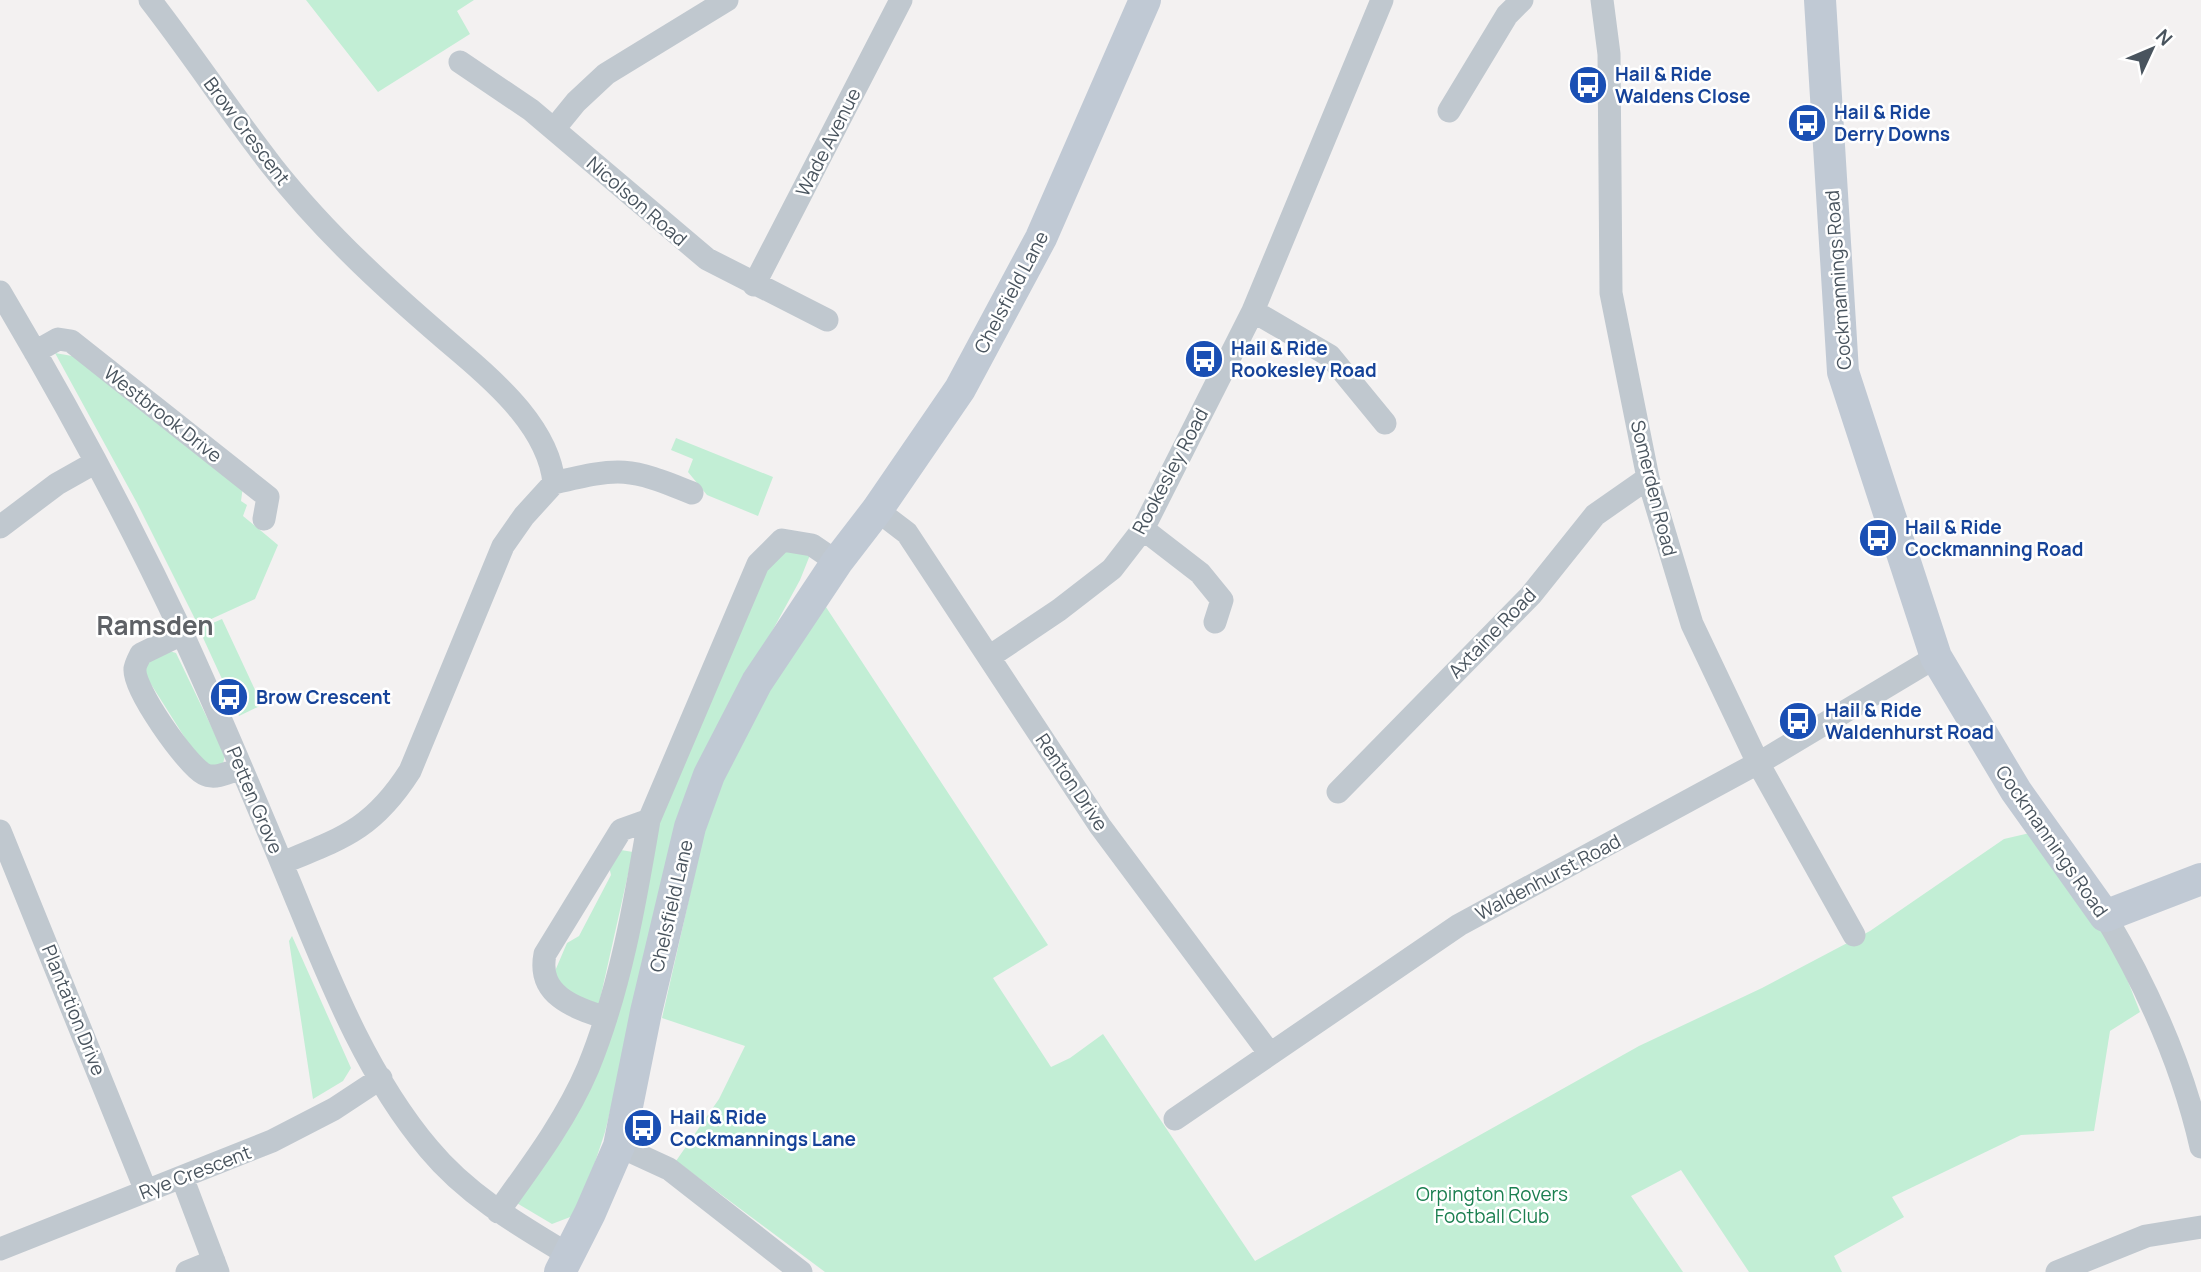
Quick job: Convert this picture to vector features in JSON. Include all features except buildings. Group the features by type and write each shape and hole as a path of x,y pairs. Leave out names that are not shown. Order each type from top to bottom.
{"street":[{"name":"Brow Crescent","path":"150,0 272,166 311,212 374,277 485,373 514,404 553,468 554,483"},
{"path":"554,129 576,102 606,74 727,0"},
{"name":"Wade Avenue","path":"754,285 901,0"},
{"name":"Chelsfield Lane","path":"564,1264 619,1146 646,1012 690,827 709,775 757,682 837,562 877,510 960,389 1041,238 1145,0"},
{"name":"Rookesley Road","path":"989,657 1059,610 1112,569 1143,529 1253,311 1382,0"},
{"path":"1449,111 1507,15 1522,0"},
{"name":"Somerden Road","path":"1602,0 1609,54 1611,293 1648,478 1692,624 1758,763 1854,935"},
{"name":"Cockmannings Road","path":"1820,0 1843,372 1936,657 2016,791 2105,916 2132,961 2190,1101 2201,1147"},
{"name":"Nicolson Road","path":"460,62 531,110 693,249 722,269 827,320"},
{"name":"Petten Grove","path":"0,292 96,462 182,634 339,1001 381,1078 402,1114 429,1150 455,1176 564,1264"},
{"path":"1253,311 1330,356 1385,423"},
{"name":"Westbrook Drive","path":"35,352 58,339 71,341 268,497 264,519"},
{"path":"0,527 57,484 96,462"},
{"path":"282,863 344,838 370,821 390,802 410,771 503,547 524,516 554,483 609,470 641,472 692,492"},
{"name":"Axtaine Road","path":"1338,792 1531,595 1595,515 1648,478"},
{"name":"Renton Drive","path":"877,510 907,533 1100,826 1270,1054"},
{"path":"1143,529 1200,573 1224,605"},
{"name":"Chelsfield Lane","path":"498,1212 555,1131 587,1069 606,1018 638,884 649,820 758,564 782,540 812,545 837,562"},
{"path":"182,634 141,654 135,669 138,685 186,756 205,774 216,776 241,768"},
{"name":"Waldenhurst Road","path":"1175,1119 1459,925 1758,763 1936,657"},
{"path":"606,1018 586,1012 554,994 541,971 545,954 621,830 649,820"},
{"name":"Plantation Drive","path":"0,831 146,1191"},
{"path":"2105,916 2201,879"},
{"name":"Rye Crescent","path":"0,1249 285,1135 354,1097 381,1078"},
{"path":"619,1146 668,1169 801,1272"},
{"path":"181,1177 216,1266 187,1272"},
{"path":"2057,1272 2146,1236 2201,1227"}],"green space":[{"path":"306,0 474,0 457,11 470,34 378,92"},
{"path":"55,353 78,357 243,486 241,501 247,505 243,516 278,545 255,599 198,625 137,503"},
{"path":"676,438 773,477 758,516 707,495 688,472 693,459 671,450"},
{"path":"785,547 810,555 800,580 692,778 605,1132 578,1214 552,1224 515,1202 558,1142 659,822 764,562"},
{"name":"Orpington Rovers Football Club","path":"822,601 1048,945 993,978 1051,1067 1070,1058 1103,1034 1255,1261 1639,1046 1762,988 1870,931 2004,839 2034,832 2114,946 2140,1012 2110,1031 2094,1131 2021,1135 1892,1197 1904,1217 1834,1256 1842,1272 1749,1272 1681,1170 1631,1196 1683,1272 825,1272 676,1161 719,1099 745,1046 662,1018 694,877 692,858 731,756"},
{"path":"222,619 262,705 239,716 199,629"},
{"path":"166,650 176,653 225,755 223,764 204,768 142,670 144,661"},
{"path":"615,849 633,852 599,1004 563,992 555,971 567,943 579,936 611,875 608,862"},
{"path":"292,936 351,1068 343,1081 313,1099 289,941"}],"place":[{"name":"Hail & Ride Waldens Close","path":"1588,85"},
{"name":"Hail & Ride Derry Downs","path":"1807,123"},
{"name":"Hail & Ride Rookesley Road","path":"1204,359"},
{"name":"Hail & Ride Cockmanning Road","path":"1878,538"},
{"name":"Brow Crescent","path":"229,697"},
{"name":"Hail & Ride Waldenhurst Road","path":"1798,721"},
{"name":"Hail & Ride Cockmannings Lane","path":"643,1128"}],"district":[{"name":"Ramsden","path":"155,625"}]}
